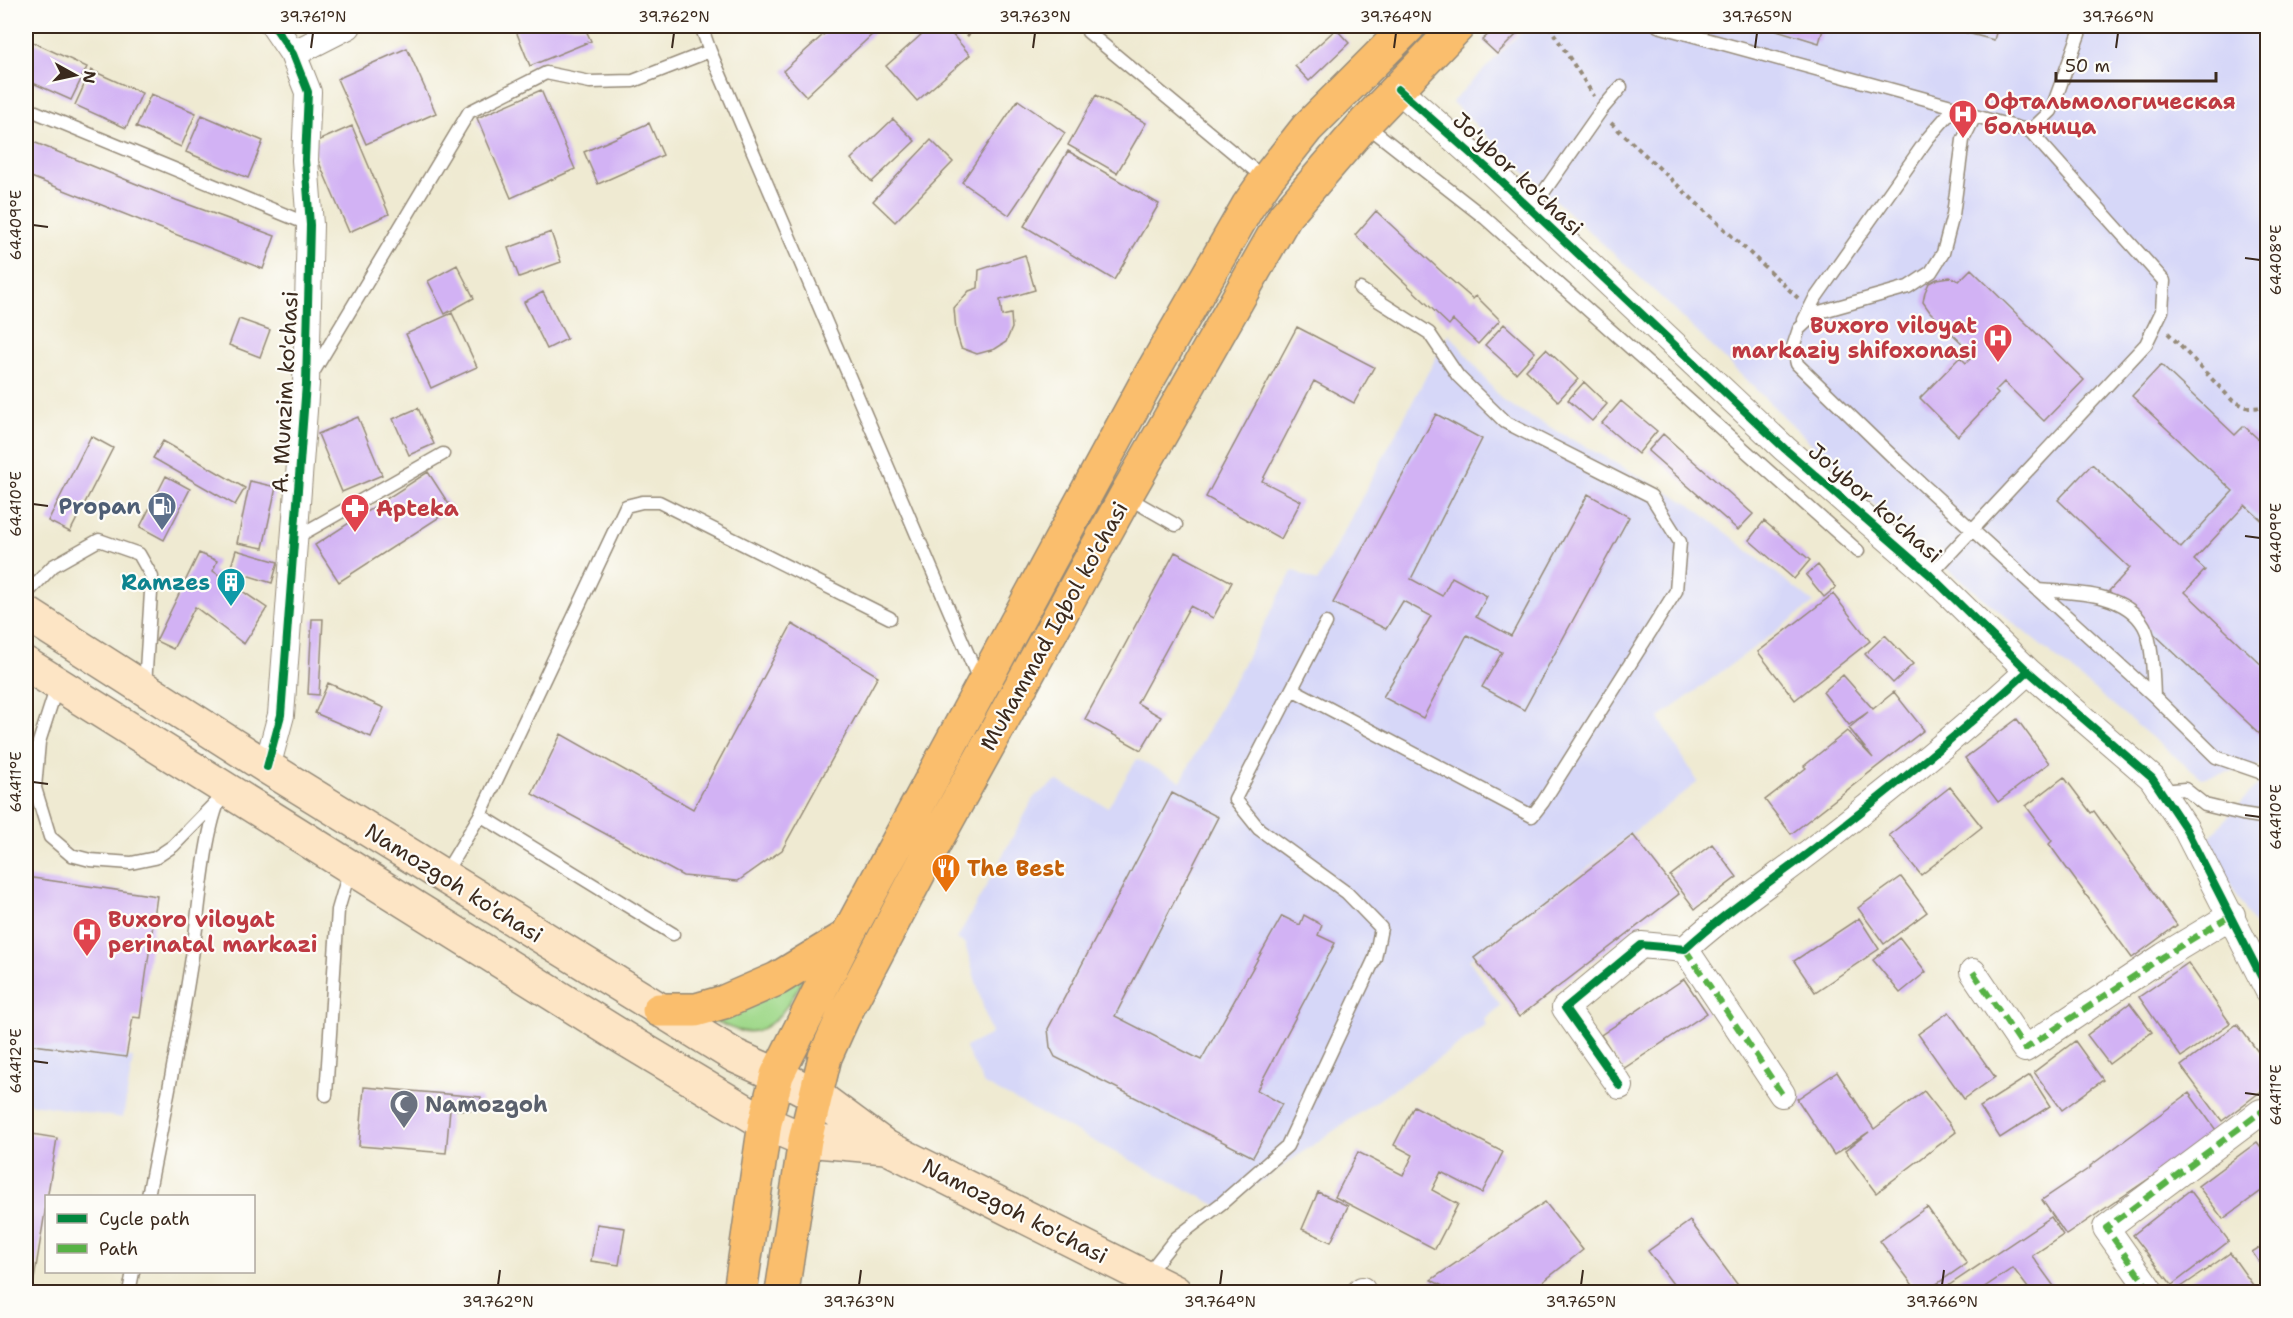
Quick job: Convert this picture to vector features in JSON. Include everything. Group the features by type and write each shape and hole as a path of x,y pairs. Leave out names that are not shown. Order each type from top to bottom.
{"main road":[{"name":"Muhammad Iqbol ko'chasi","path":"740,1293 765,1123 777,1075 847,936 1146,383 1248,207 1307,128 1409,26"},
{"name":"Muhammad Iqbol ko'chasi","path":"782,1293 809,1117 817,1096 825,1058 843,1017 934,844 1125,497 1285,216 1365,123 1458,26"},
{"name":"Namozgoh ko'chasi","path":"26,613 267,767 659,1010 735,1056 817,1096 886,1147 1175,1293"},
{"name":"Namozgoh ko'chasi","path":"26,664 222,794 350,868 690,1080 765,1123 805,1140 886,1147"},
{"path":"659,1010 696,1010 724,1002 777,979 847,936"}],"street":[{"name":"A. Munzim ko'chasi","path":"267,767 281,715 306,384 310,225 305,159 308,92 293,54 274,26"},
{"path":"293,54 348,26"},
{"name":"Jo'ybor ko'chasi","path":"1398,89 1531,210 1785,449 1930,575 2028,671 2152,778 2186,829 2232,915 2268,990"},
{"path":"1620,1086 1565,1008 1641,945 1685,949 1713,922 1811,851 1977,718 2028,671"},
{"path":"1973,972 2025,1049 2164,956 2232,915"},
{"path":"1685,949 1782,1094"},
{"path":"2151,1293 2106,1228 2265,1113"}],"lane":[{"path":"701,26 982,687"},
{"path":"1658,26 1955,107 1975,116 2030,131 2164,281 2162,311 2146,344 1930,575"},
{"path":"2030,131 2051,111 2082,26"},
{"path":"1088,32 1266,180"},
{"path":"306,384 469,112 546,73 590,82 633,81 710,51"},
{"path":"1531,210 1602,109 1621,87"},
{"path":"1955,107 1928,138 1810,308 1793,347 1797,364 1898,462 2154,696 2216,757 2268,774"},
{"path":"26,108 310,225"},
{"path":"1799,329 1816,313 1908,287 1931,272 1943,253 1953,215 1963,140 1975,116"},
{"path":"1365,123 1485,218 1858,551"},
{"path":"1292,689 1532,816 1676,591 1680,542 1651,496 1504,422 1458,376 1429,333 1360,290"},
{"path":"294,539 443,454"},
{"path":"1125,497 1176,525"},
{"path":"443,876 480,815 626,506 642,502 659,502 890,618"},
{"path":"26,594 53,567 99,540 139,554 152,577 144,689"},
{"path":"2038,590 2094,594 2124,605 2144,626 2152,660 2154,696"},
{"path":"1145,1277 1176,1238 1222,1203 1287,1146 1375,958 1381,928 1347,893 1258,829 1235,799 1326,623"},
{"path":"58,684 39,742 36,788 50,837 71,855 90,860 131,863 155,858 173,846 222,794"},
{"path":"2161,791 2185,789 2205,804 2268,818"},
{"path":"148,1195 181,1032 208,842 222,794"},
{"path":"480,815 673,934"},
{"path":"326,1095 338,910 350,868"},
{"path":"129,1293 133,1273"}],"path":[{"path":"1549,26 1610,123 1810,308"},
{"path":"2157,322 2233,401 2249,408 2268,407"}],"shaded area":[{"name":"Buxoro viloyat markaziy shifoxonasi","path":"1527,26 2267,26 2267,764 2201,778 1895,525 1662,298 1522,170 1452,102"},
{"path":"1449,333 1503,401 1691,505 1814,603 1659,718 1698,782 1469,960 1501,1006 1484,1020 1487,1025 1222,1208 984,1084 965,1047 991,1034 965,944 957,939 1035,796 1057,781 1108,807 1137,759 1181,781 1293,570 1317,582"},
{"path":"2260,782 2267,788 2267,948 2206,841"},
{"name":"Buxoro viloyat perinatal markazi","path":"26,877 157,896 140,1018 133,1017 126,1057 133,1058 123,1118 26,1103"}],"green space":[{"path":"807,973 781,1013 763,1028 741,1031 710,1019"}],"building":[{"path":"514,26 584,26 591,41 530,66"},
{"path":"833,26 871,26 876,31 806,96 783,71"},
{"path":"931,26 945,26 970,55 917,101 886,66"},
{"path":"956,26 977,26 968,36"},
{"path":"1498,26 1525,26 1497,54 1482,40"},
{"path":"1764,26 1824,26 1819,43"},
{"path":"1958,26 1998,26 1994,40 1956,30"},
{"path":"1336,29 1349,43 1309,81 1295,66"},
{"path":"26,39 87,67 71,100 26,80"},
{"path":"407,48 436,113 366,144 337,79"},
{"path":"91,70 142,93 126,128 75,105"},
{"path":"541,90 575,169 511,198 477,118"},
{"path":"151,94 196,113 181,147 136,127"},
{"path":"1096,95 1146,123 1117,173 1068,145"},
{"path":"1018,100 1065,133 1009,215 962,182"},
{"path":"202,115 263,141 248,178 186,152"},
{"path":"893,119 915,141 872,182 851,159"},
{"path":"649,123 663,155 598,184 584,152"},
{"path":"352,126 389,214 349,232 311,144"},
{"path":"26,139 176,200 275,236 263,269 26,175"},
{"path":"931,140 953,162 895,222 873,201"},
{"path":"1068,151 1159,204 1114,280 1024,226"},
{"path":"1376,211 1443,273 1473,299 1476,296 1500,320 1478,344 1453,320 1449,325 1355,235"},
{"path":"551,232 561,262 519,277 508,248"},
{"path":"1025,255 1035,290 1000,300 1002,316 1011,314 1012,328 1006,342 995,349 977,354 961,348 956,331 954,308 969,291 978,288 979,270"},
{"path":"457,265 474,298 445,314 428,281"},
{"path":"1971,269 2084,380 2044,421 2004,382 1995,391 1998,394 1958,436 1920,398 1960,357 1966,363 1974,355 1930,312 1923,302 1929,283 1950,277 1959,281"},
{"path":"543,292 567,339 547,349 524,302"},
{"path":"452,313 477,367 431,388 406,334"},
{"path":"239,319 270,330 260,357 229,345"},
{"path":"1504,324 1535,352 1516,373 1485,345"},
{"path":"1297,327 1374,367 1354,403 1314,381 1262,481 1301,501 1281,539 1206,497"},
{"path":"1546,349 1578,379 1558,401 1526,370"},
{"path":"2161,365 2235,435 2244,426 2268,448 2268,526 2245,505 2194,560 2205,570 2185,592 2268,671 2268,737 2265,739 2109,591 2130,568 2058,500 2092,464 2181,548 2233,491 2132,396"},
{"path":"1584,382 1607,404 1592,421 1568,400"},
{"path":"1621,401 1657,431 1638,454 1602,423"},
{"path":"418,408 434,444 409,455 393,419"},
{"path":"1436,414 1482,439 1411,579 1442,596 1452,577 1487,596 1476,617 1511,636 1588,494 1629,517 1524,710 1482,687 1502,652 1467,635 1423,718 1383,697 1431,616 1403,601 1386,629 1333,603"},
{"path":"358,417 382,475 342,492 318,434"},
{"path":"1663,434 1753,514 1738,530 1648,451"},
{"path":"91,436 113,448 70,532 48,521"},
{"path":"163,441 245,488 235,505 153,458"},
{"path":"428,472 452,509 339,582 315,545"},
{"path":"166,476 190,489 164,540 140,527"},
{"path":"250,481 276,487 263,548 237,543"},
{"path":"1764,521 1810,560 1794,579 1749,540"},
{"path":"236,550 278,562 272,583 230,570"},
{"path":"1175,552 1232,582 1213,618 1190,606 1137,703 1161,717 1141,750 1085,719"},
{"path":"199,553 217,561 213,571 267,608 244,644 195,607 173,649 156,641"},
{"path":"1818,565 1836,587 1824,597 1806,575"},
{"path":"1833,594 1870,641 1795,700 1758,652"},
{"path":"312,619 323,619 319,695 308,694"},
{"path":"792,624 878,676 782,850 738,881 683,876 532,794 561,734 693,809"},
{"path":"1885,635 1913,664 1893,683 1865,654"},
{"path":"1843,675 1873,709 1894,692 1924,730 1791,834 1765,800 1806,768 1804,766 1847,731 1873,758 1849,728 1868,712 1849,725 1823,692"},
{"path":"328,683 384,708 371,737 315,713"},
{"path":"2017,719 2049,763 1998,802 1965,758"},
{"path":"2064,777 2091,813 2094,811 2177,925 2132,958 2049,844 2052,841 2026,806"},
{"path":"1950,787 1982,827 1921,875 1889,835"},
{"path":"1172,793 1218,817 1115,1016 1201,1060 1282,916 1300,925 1304,915 1322,925 1318,935 1335,943 1257,1090 1282,1104 1253,1157 1055,1057 1050,1047 1048,1029"},
{"path":"1633,835 1679,894 1519,1017 1474,958"},
{"path":"1712,844 1737,877 1695,909 1670,876"},
{"name":"Buxoro viloyat perinatal markazi","path":"26,877 157,896 140,1018 133,1017 126,1057 26,1044"},
{"path":"1901,877 1927,912 1884,944 1858,908"},
{"path":"1859,918 1879,949 1815,992 1794,961"},
{"path":"1900,938 1926,972 1900,993 1873,960"},
{"path":"2188,963 2230,1023 2181,1057 2139,997"},
{"path":"1684,979 1707,1013 1623,1069 1601,1035"},
{"path":"2130,1003 2152,1032 2109,1064 2087,1035"},
{"path":"1949,1012 1995,1077 1964,1099 1918,1034"},
{"path":"2237,1024 2268,1065 2268,1086 2222,1121 2181,1066"},
{"path":"2075,1041 2103,1080 2062,1110 2034,1072"},
{"path":"1837,1072 1874,1129 1924,1091 1956,1132 1876,1193 1845,1151 1869,1132 1834,1155 1797,1099"},
{"path":"2030,1075 2050,1106 2000,1138 1980,1107"},
{"name":"Namozgoh","path":"364,1087 481,1097 480,1111 450,1109 446,1153 359,1146"},
{"path":"2189,1093 2216,1130 2066,1235 2042,1200 2091,1167"},
{"path":"1414,1106 1503,1152 1482,1193 1441,1172 1432,1190 1458,1204 1435,1249 1335,1197 1358,1152 1403,1175 1413,1155 1394,1145"},
{"path":"26,1133 57,1138 48,1195 45,1195 45,1212 32,1292 26,1292"},
{"path":"2257,1142 2268,1156 2268,1186 2223,1219 2198,1186"},
{"path":"2190,1190 2229,1241 2172,1285 2133,1235"},
{"path":"1318,1192 1348,1206 1331,1242 1302,1229"},
{"path":"1545,1202 1583,1250 1530,1292 1454,1292 1431,1280"},
{"path":"1927,1207 1967,1263 1925,1292 1918,1292 1880,1241"},
{"path":"2051,1217 2063,1235 2032,1256 2056,1289 2050,1292 2031,1292 2013,1268 1977,1292 1939,1292"},
{"path":"1690,1221 1743,1292 1679,1292 1648,1251"},
{"path":"597,1224 625,1228 619,1265 591,1261"},
{"path":"2268,1242 2268,1275 2252,1252"},
{"path":"2230,1253 2258,1292 2174,1292 2203,1272"}],"marked path":[{"path":"1973,972 2025,1049 2164,956 2232,915"},
{"path":"1685,949 1782,1094"},
{"path":"2268,1107 2261,1112 2268,1121"},
{"path":"2151,1292 2106,1228 2261,1112"}],"cycle path":[{"path":"267,767 281,715 306,384 310,225 305,160 308,92 293,54 274,26"},
{"path":"1398,89 1488,169 1785,449 1930,575 2028,671 2152,778 2186,829 2268,990"},
{"path":"1620,1086 1565,1008 1641,945 1685,949 1894,786 2028,671"}],"place":[{"name":"Офтальмологическая больница","path":"1963,140"},
{"name":"Buxoro viloyat markaziy shifoxonasi","path":"1998,364"},
{"name":"Propan","path":"162,532"},
{"name":"Apteka","path":"355,534"},
{"name":"Ramzes","path":"231,608"},
{"name":"The Best","path":"946,894"},
{"name":"Buxoro viloyat perinatal markazi","path":"87,958"},
{"name":"Namozgoh","path":"404,1130"}]}
